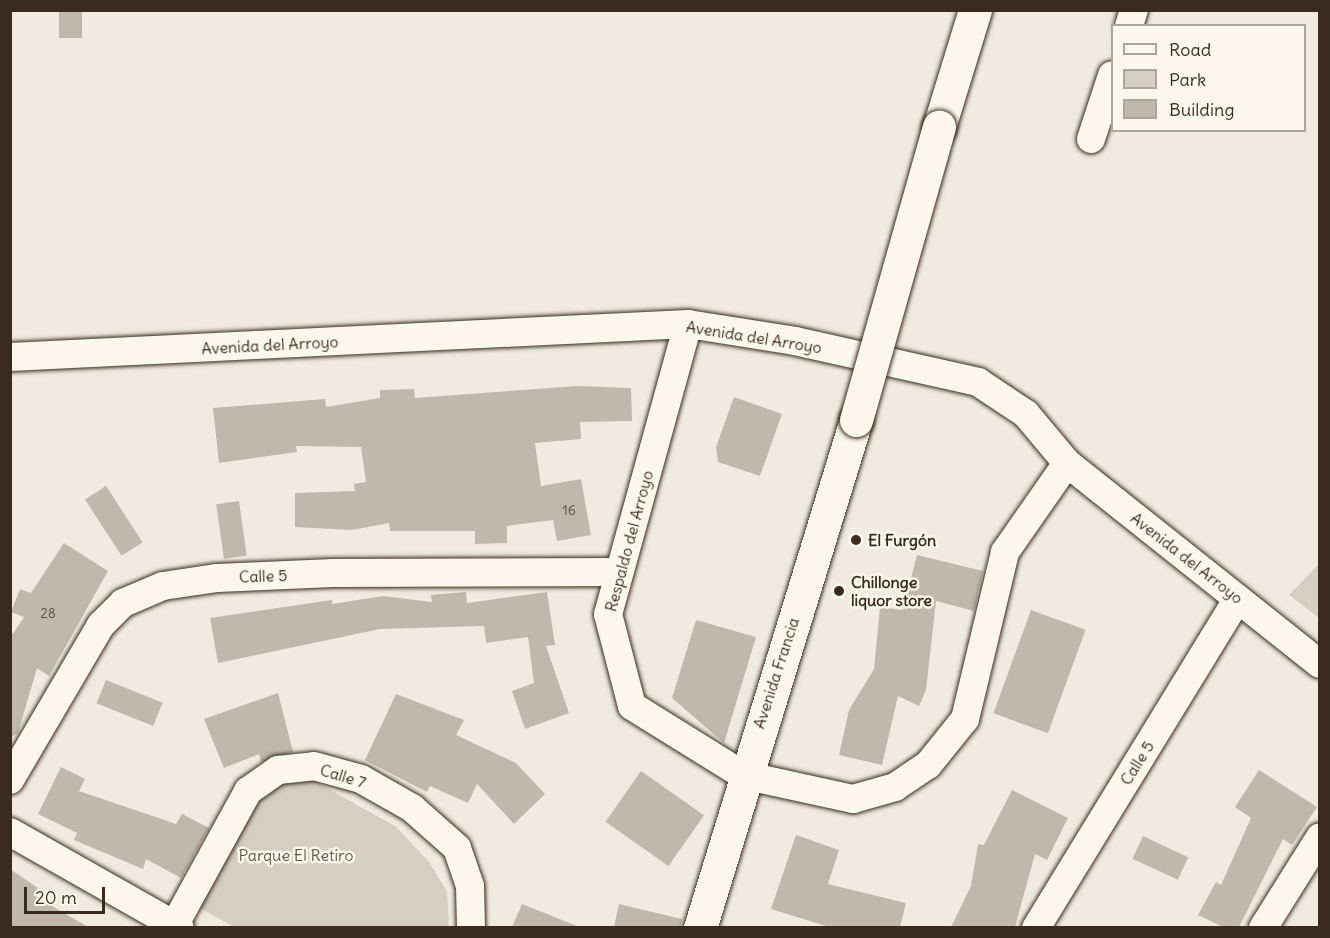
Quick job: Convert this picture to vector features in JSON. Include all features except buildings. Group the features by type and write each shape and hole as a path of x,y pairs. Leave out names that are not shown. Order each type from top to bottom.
{"main road":[{"name":"Avenida Francia","path":"700,927 743,775 856,420 939,127 975,10"}],"street":[{"path":"1091,140 1111,81"},
{"name":"Avenida del Arroyo","path":"10,357 688,324 795,341 978,382 1026,414 1067,464 1320,664"},
{"name":"Respaldo del Arroyo","path":"688,324 608,614 632,706 743,775 853,799 895,787 928,765 965,719 1005,552 1067,464"},
{"name":"Calle 5","path":"10,780 101,625 123,603 163,586 217,578 333,573 618,572"},
{"name":"Calle 5","path":"1036,927 1238,599"},
{"name":"Calle 7","path":"177,926 248,791 278,770 314,766 361,778 412,808 457,848 470,886 471,927"},
{"path":"10,832 177,926"},
{"path":"1263,927 1320,837"}],"green space":[{"path":"1319,564 1319,618 1289,595"},
{"name":"Parque El Retiro","path":"305,776 395,826 430,863 447,892 449,927 234,927 194,905 248,788"}],"place":[{"name":"El Furgón","path":"856,540"},
{"name":"Chillonge liquor store","path":"839,591"}]}
